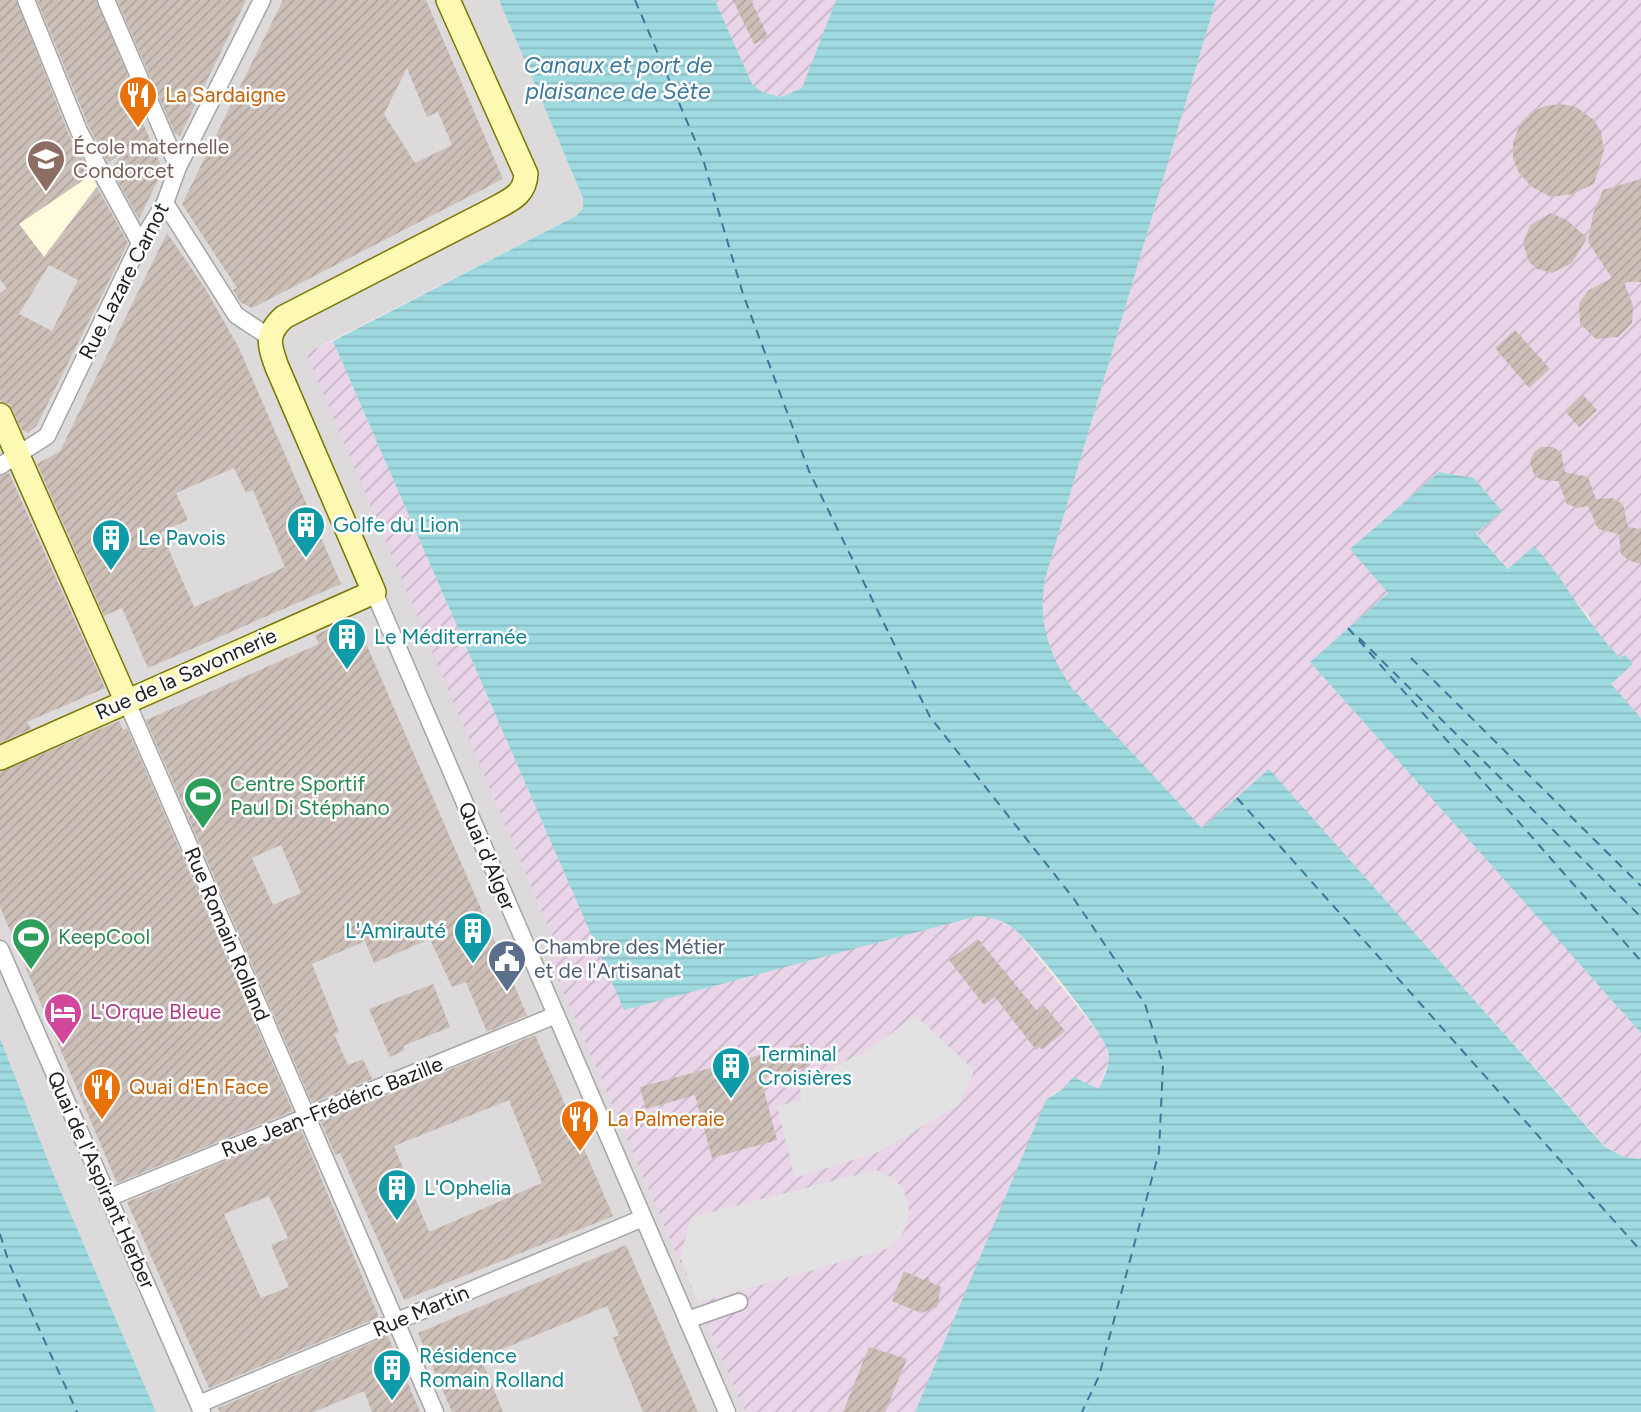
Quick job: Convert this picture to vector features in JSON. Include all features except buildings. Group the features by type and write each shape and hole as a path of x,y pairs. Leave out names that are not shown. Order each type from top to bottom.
{"main road":[{"path":"268,337 274,326 284,317 516,197 525,186 526,174 448,0"},
{"name":"Quai d'Alger","path":"268,337 276,367 374,592"},
{"name":"Rue Romain Rolland","path":"0,415 9,461 126,700"},
{"name":"Rue de la Savonnerie","path":"0,758 374,592"}],"street":[{"path":"26,0 79,131 140,243"},
{"path":"106,0 178,167"},
{"name":"Rue Lazare Carnot","path":"9,461 47,436 140,243 165,203 178,167 262,0"},
{"path":"165,203 236,315 268,337"},
{"name":"Quai d'Alger","path":"374,592 727,1412"},
{"name":"Rue Romain Rolland","path":"126,700 435,1412"},
{"name":"Quai de l'Aspirant Herber","path":"0,949 200,1408"},
{"name":"Rue Jean-Frédéric Bazille","path":"108,1198 556,1014"},
{"name":"Rue Martin","path":"200,1408 395,1322 643,1218"},
{"path":"687,1320 739,1302"}],"shaded area":[{"path":"0,0 499,0 583,198 583,208 576,216 307,353 559,952 551,964 745,1412 156,1412 50,1166 0,1038"},
{"path":"715,0 836,0 802,88 781,97 762,92 752,84"},
{"path":"1216,0 1641,0 1641,718 1610,684 1633,664 1620,658 1607,644 1593,628 1589,616 1562,585 1509,569 1476,532 1502,511 1474,478 1439,472 1350,549 1388,593 1310,662 1641,1033 1641,1159 1624,1157 1606,1147 1269,770 1202,828 1072,688 1055,663 1047,643 1041,601 1045,579"},
{"name":"École maternelle Condorcet","path":"72,139 97,186 44,257 0,199 0,187"},
{"path":"333,341 624,1010 978,916 991,917 1016,930 1104,1040 1109,1059 1099,1089 1064,1088 1053,1093 915,1412 745,1412 551,964 559,952 306,353"},
{"path":"915,1015 972,1068 973,1074 959,1105 879,1152 795,1178 777,1106 802,1100 799,1084 872,1048"},
{"path":"876,1170 893,1178 903,1188 909,1207 908,1222 901,1236 890,1248 698,1303 680,1256 692,1217"}],"water":[{"name":"Canaux et port de plaisance de Sète","path":"499,0 715,0 752,84 762,92 781,97 802,88 836,0 1216,0 1045,579 1043,609 1047,636 1057,662 1072,688 1202,828 1269,769 1605,1147 1624,1157 1641,1159 1641,1412 915,1412 1046,1100 1064,1088 1073,1077 1099,1089 1108,1067 1108,1052 1081,1008 1022,936 1005,923 978,916 624,1010 333,341 576,216 583,208 583,198"},
{"path":"1439,472 1474,478 1502,511 1476,533 1508,569 1534,546 1608,644 1620,658 1625,655 1633,664 1611,684 1641,718 1641,1033 1310,662 1388,593 1350,549"},
{"path":"0,1038 50,1166 156,1412 0,1412"}],"ferry route":[{"path":"635,0 703,159 743,294 809,471 930,717 1074,899 1145,1004 1163,1064 1159,1152 1099,1376 1082,1412"},
{"path":"1348,628 1641,961"},
{"path":"1359,638 1641,917"},
{"path":"1411,658 1641,886"},
{"path":"1237,798 1641,1251"},
{"path":"0,1234 9,1263 77,1412"}],"place":[{"name":"La Sardaigne","path":"138,129"},
{"name":"École maternelle Condorcet","path":"46,193"},
{"name":"Golfe du Lion","path":"306,559"},
{"name":"Le Pavois","path":"111,572"},
{"name":"Le Méditerranée","path":"347,671"},
{"name":"Centre Sportif Paul Di Stéphano","path":"203,830"},
{"name":"L'Amirauté","path":"473,965"},
{"name":"KeepCool","path":"31,971"},
{"name":"Chambre des Métier et de l'Artisanat","path":"507,993"},
{"name":"L'Orque Bleue","path":"63,1046"},
{"name":"Terminal Croisières","path":"731,1100"},
{"name":"Quai d'En Face","path":"102,1121"},
{"name":"La Palmeraie","path":"580,1153"},
{"name":"L'Ophelia","path":"397,1222"},
{"name":"Résidence Romain Rolland","path":"392,1402"}]}
